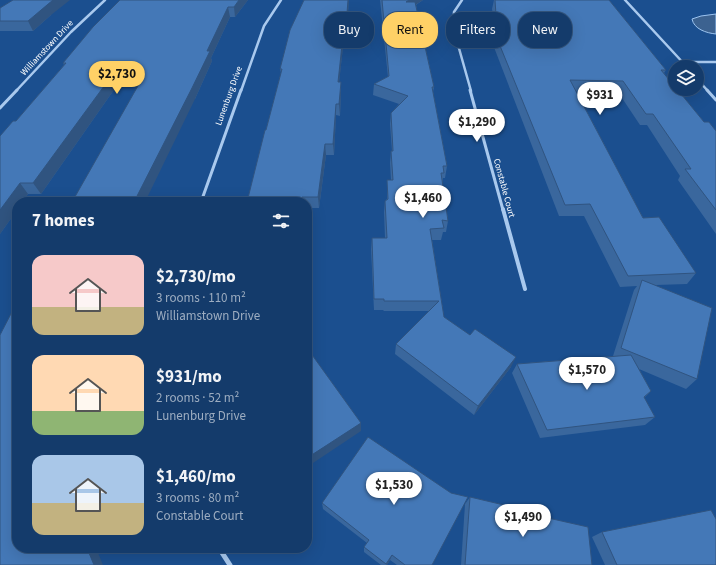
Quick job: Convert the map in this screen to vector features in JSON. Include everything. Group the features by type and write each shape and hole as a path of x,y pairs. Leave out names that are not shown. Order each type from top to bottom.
{"street":[{"name":"Williamstown Drive","path":"0,108 70,32 105,0"},
{"name":"Lunenburg Drive","path":"203,197 264,26 281,0"},
{"name":"Constable Court","path":"462,0 454,12 453,27 525,289"},
{"path":"625,0 680,60"},
{"path":"704,62 716,62"},
{"path":"704,87 716,100"},
{"path":"222,553 230,565"}],"water":[{"path":"716,14 716,34 701,30 695,25 692,19 701,16"}],"building":[{"path":"13,0 53,0 28,21 0,21 0,8"},
{"path":"120,0 239,0 234,7 228,7 207,51 210,51 137,197 75,197 143,77 121,63 33,183 20,183 0,210 0,136 13,121 16,121 66,63 63,63 93,27"},
{"path":"304,0 348,0 347,12 324,12 324,48 342,48 338,82 341,82 339,104 336,104 333,144 325,144 318,197 248,197 282,69 280,69 290,30"},
{"path":"382,0 409,0 406,2 415,2 417,12 383,12"},
{"path":"495,0 609,0 666,70 661,70 668,78 668,96 683,96 704,122 709,122 716,131 716,210 685,169 691,169 653,114 646,114 623,81 570,80 643,218 659,217 696,273 628,276 590,204 565,205 501,48 510,48 510,12 496,12"},
{"path":"386,48 425,48 434,87 432,87 447,166 443,166 444,173 441,173 448,221 442,220 444,228 430,229 444,317 470,335 475,329 516,357 478,406 396,344 439,301 384,301 384,299 374,299 372,238 387,238 385,201 388,199 387,180 393,180 391,113 408,96 374,84 389,76"},
{"path":"642,280 712,308 697,379 621,348"},
{"path":"12,312 12,553 89,553 94,565 0,565 0,335"},
{"path":"312,355 361,423 312,455"},
{"path":"631,355 651,391 644,397 655,417 547,430 517,364"},
{"path":"368,437 451,493 468,497 432,565 405,565 392,555 386,564 364,547 369,540 322,503"},
{"path":"470,497 504,505 504,508 588,527 592,565 465,565"},
{"path":"711,510 716,519 716,565 617,565 602,532"}]}
